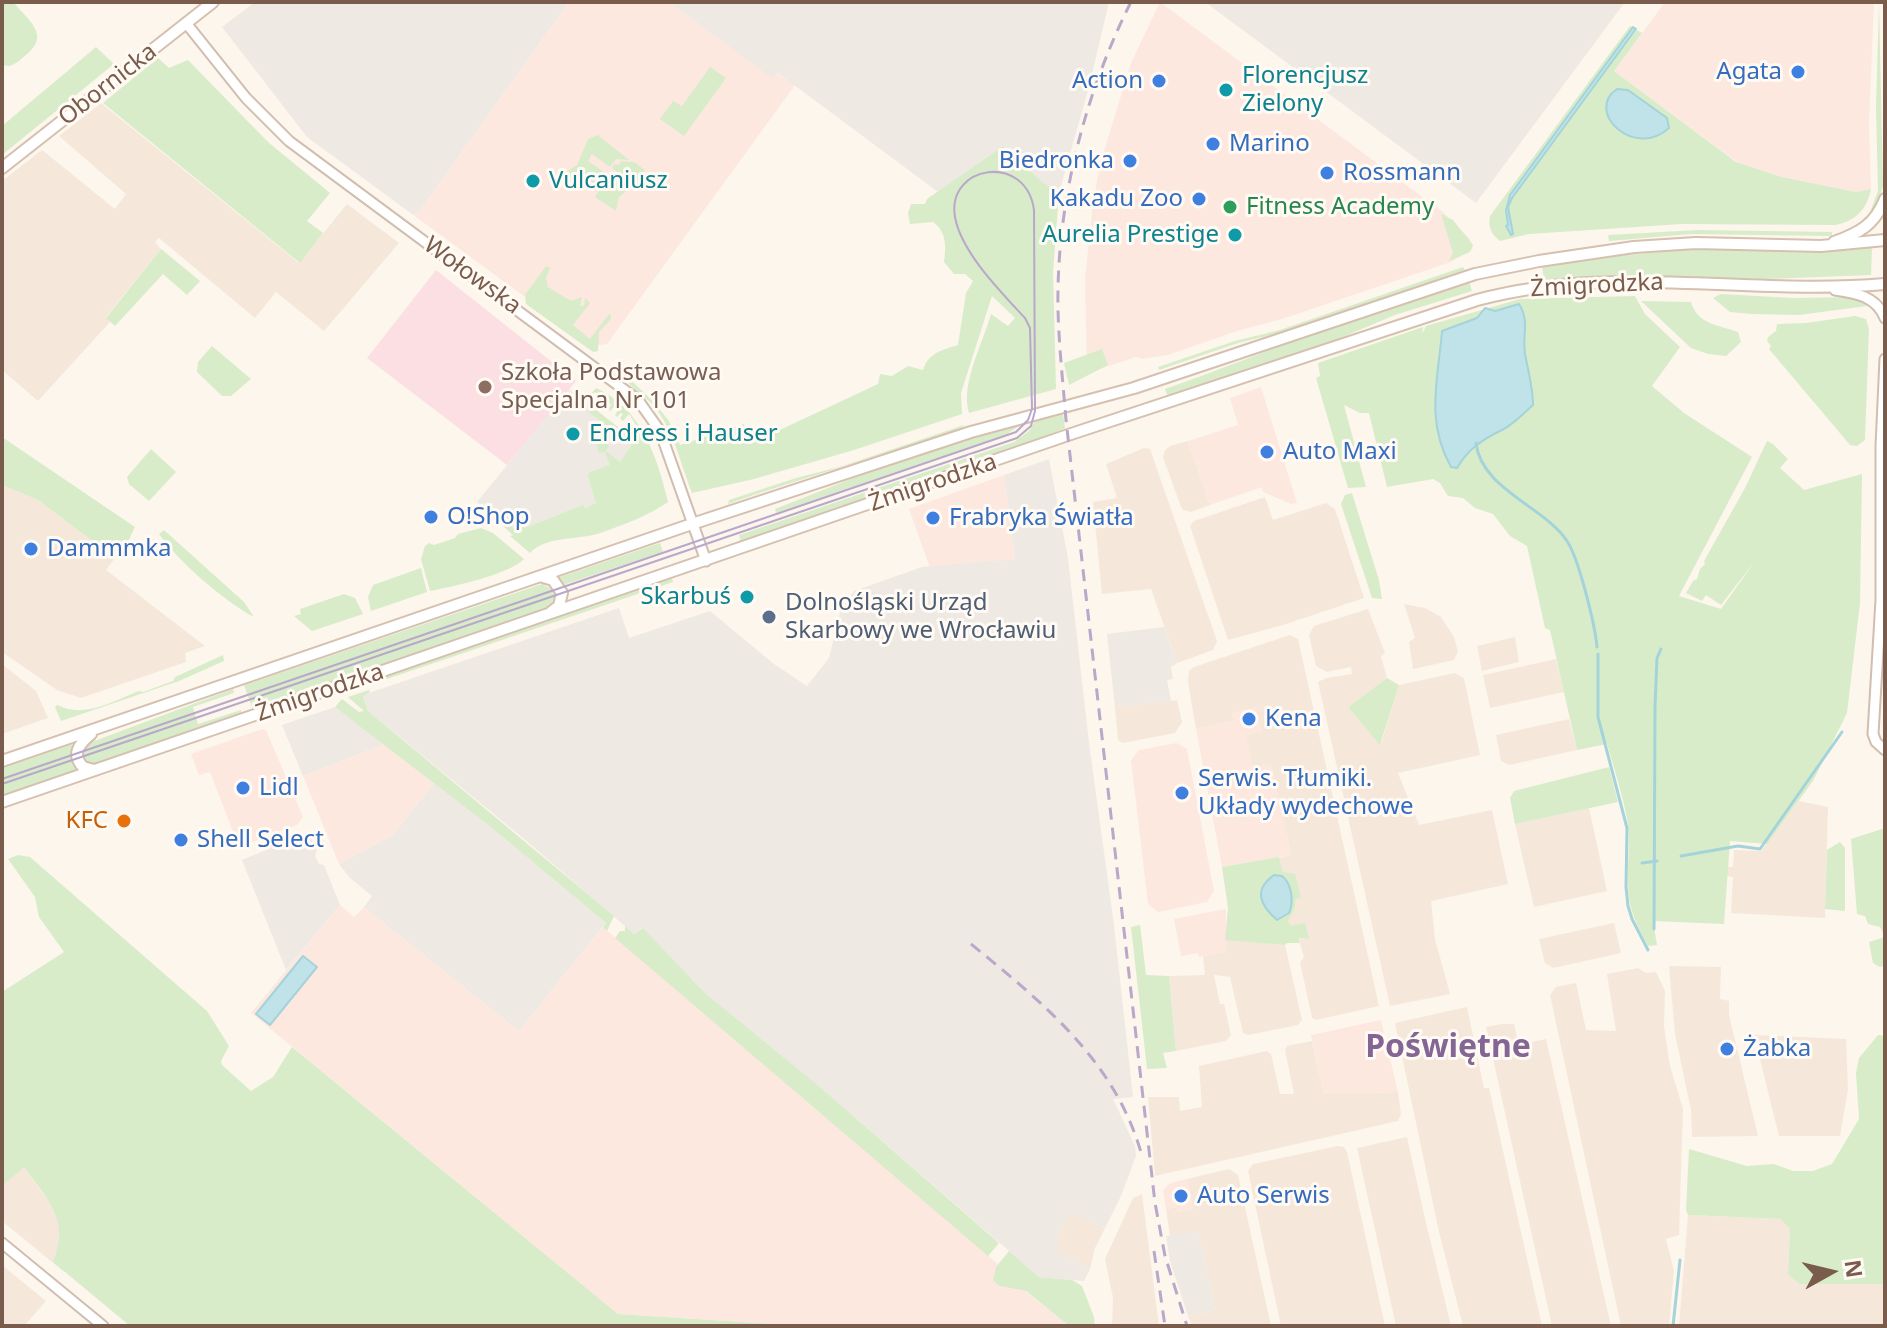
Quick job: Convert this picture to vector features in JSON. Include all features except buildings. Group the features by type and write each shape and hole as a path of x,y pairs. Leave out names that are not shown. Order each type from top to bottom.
{"main road":[{"name":"Obornicka","path":"2,168 213,2"},
{"path":"1821,246 1862,231 1874,219 1885,199"},
{"name":"Żmigrodzka","path":"2,761 692,524 971,432 1134,388 1476,274 1634,247 1696,243 1821,246 1885,240"},
{"name":"Żmigrodzka","path":"2,802 1068,435 1440,311 1505,293 1614,280 1828,289 1885,284"},
{"path":"543,577 553,580 562,593 559,606 546,615"},
{"path":"95,731 82,741 76,753 83,767 95,770"}],"street":[{"name":"Wołowska","path":"186,23 246,98 289,141 638,400 660,431 706,561"},
{"path":"1828,289 1868,298 1877,304 1885,318"},
{"path":"1882,746 1873,732 1881,600 1881,446 1885,359"},
{"path":"1881,600 1885,573"},
{"path":"2,1243 103,1326"}],"shaded area":[{"path":"255,2 569,2 418,213 412,214 307,137 222,27"},
{"path":"569,2 669,2 773,78 777,73 795,85 607,344 599,345 525,297 412,214 418,213"},
{"path":"669,2 1109,2 1059,193 1003,146 938,192 778,73 773,79"},
{"path":"1160,2 1444,213 1470,239 1473,249 1451,262 1282,319 1168,355 1136,357 1087,373 1085,279 1100,164 1131,63"},
{"path":"1205,2 1625,2 1476,203"},
{"path":"1665,2 1874,2 1869,123 1871,189 1856,192 1782,177 1737,162 1614,71"},
{"path":"101,103 299,263 347,204 399,243 324,331 276,292 255,318 159,238 155,242 161,249 106,317 110,322 38,401 2,370 2,181 42,150 115,209 126,194 59,136"},
{"path":"436,270 576,381 507,465 367,358"},
{"path":"1261,387 1297,503 1291,504 1263,492 1262,487 1210,505 1188,441 1238,425 1230,398"},
{"path":"569,389 649,451 597,503 513,535 477,502"},
{"path":"1188,441 1210,505 1191,512 1181,507 1163,457 1170,446"},
{"path":"1144,448 1150,449 1217,641 1213,650 1177,663 1151,589 1102,594 1093,502 1117,498 1106,464"},
{"path":"1049,459 1068,558 1133,1097 1113,1099 1135,1146 1136,1156 1105,1228 1070,1212 1057,1237 1058,1252 1090,1269 1084,1281 1039,1277 819,1086 704,992 642,928 634,934 368,711 363,695 619,608 629,638 710,611 774,664 807,686 829,658 841,609 854,591 922,567 1015,559 1004,475"},
{"path":"1004,475 1015,559 930,568 909,509"},
{"path":"2,485 38,500 115,558 106,570 205,646 185,653 186,662 81,698 57,690 2,652"},
{"path":"1265,497 1273,520 1326,503 1335,509 1364,598 1228,640 1190,526 1194,521"},
{"path":"1404,604 1425,608 1441,617 1454,637 1458,652 1454,660 1413,669 1409,642 1415,638"},
{"path":"1368,609 1385,653 1381,656 1387,678 1348,707 1381,744 1399,685 1455,673 1464,678 1480,755 1398,773 1419,825 1492,810 1508,884 1431,901 1435,939 1450,994 1390,1006 1318,682 1352,674 1351,667 1327,672 1316,666 1309,635 1314,626"},
{"path":"1164,627 1177,663 1171,667 1173,679 1167,680 1171,701 1115,707 1107,634"},
{"path":"1290,635 1298,639 1379,1006 1316,1020 1312,1018 1300,962 1304,957 1298,938 1308,939 1290,926 1288,920 1296,899 1300,898 1283,872 1279,858 1291,855 1271,765 1252,767 1245,734 1261,731 1232,714 1234,721 1196,729 1188,682 1189,671 1194,667"},
{"path":"1515,637 1519,662 1482,671 1477,646"},
{"path":"1556,659 1564,692 1490,708 1483,675"},
{"path":"2,664 36,691 48,718 2,734"},
{"path":"1177,700 1182,722 1175,733 1123,743 1118,740 1115,707"},
{"path":"335,707 385,744 303,776 282,725"},
{"path":"1256,707 1262,731 1246,735 1252,767 1271,764 1291,855 1222,867 1196,729 1233,721 1232,713"},
{"path":"1569,719 1577,750 1509,765 1501,761 1496,735"},
{"path":"266,730 303,817 297,825 239,847 210,772 199,775 191,754"},
{"path":"1177,743 1187,749 1214,891 1207,902 1158,912 1148,904 1131,760 1139,750"},
{"path":"385,744 434,783 393,835 339,864 303,776"},
{"path":"434,783 606,923 519,1031 364,907 372,896 339,864 393,835"},
{"path":"1799,801 1828,807 1825,918 1731,913 1733,877 1726,876 1727,867 1733,867 1734,850 1761,851"},
{"path":"1589,808 1607,891 1534,907 1515,824"},
{"path":"308,833 317,850 315,856 319,864 324,865 340,905 286,970 242,860"},
{"path":"340,905 354,917 364,907 519,1031 603,927 998,1264 998,1286 1025,1291 1069,1326 803,1326 618,1314 251,1013"},
{"path":"1226,909 1226,952 1199,957 1198,953 1181,956 1174,919"},
{"path":"1614,923 1621,953 1553,968 1545,963 1539,939"},
{"path":"1225,940 1285,945 1302,1020 1298,1025 1248,1035 1243,1033 1230,977 1214,975 1231,1035 1226,1041 1176,1051 1169,976 1205,975 1203,956 1226,952"},
{"path":"1669,966 1721,967 1720,999 1729,1001 1729,1015 1758,1136 1692,1137 1691,1110 1675,1034"},
{"path":"1638,968 1646,973 1656,972 1665,991 1664,1026 1670,1066 1683,1109 1679,1235 1666,1239 1674,1271 1669,1326 1621,1326 1550,995 1556,987 1576,983 1586,1030 1616,1031 1607,974"},
{"path":"1467,1007 1484,1088 1489,1088 1542,1326 1463,1326 1439,1232 1395,1023"},
{"path":"1381,1020 1398,1092 1324,1094 1311,1035"},
{"path":"1514,1024 1519,1045 1546,1039 1611,1326 1552,1326 1486,1027"},
{"path":"1754,1035 1846,1039 1848,1089 1840,1136 1779,1136"},
{"path":"1312,1041 1324,1093 1398,1092 1401,1114 1398,1121 1155,1176 1148,1097 1179,1097 1180,1111 1202,1107 1199,1066 1267,1051 1271,1054 1280,1094 1294,1094 1285,1050 1287,1046"},
{"path":"1407,1137 1451,1326 1396,1326 1357,1148"},
{"path":"1344,1147 1347,1152 1385,1326 1281,1326 1248,1171 1253,1164"},
{"path":"23,1166 81,1246 63,1271 2,1221 2,1186"},
{"path":"1229,1169 1238,1175 1271,1326 1192,1326 1188,1316 1215,1310 1198,1232 1170,1236 1166,1209 1177,1207 1178,1212 1193,1209 1187,1179"},
{"path":"1187,1179 1193,1209 1178,1212 1176,1207 1166,1209 1163,1190 1170,1183"},
{"path":"1142,1194 1159,1326 1112,1326 1113,1298 1105,1259 1133,1198"},
{"path":"1070,1211 1105,1228 1095,1248 1090,1269 1057,1252 1057,1237"},
{"path":"1688,1215 1780,1219 1790,1229 1788,1274 1799,1284 1885,1284 1885,1326 1679,1326"},
{"path":"1198,1231 1215,1310 1188,1316 1170,1261 1166,1236"},
{"path":"2,1265 46,1301 24,1326 2,1326"}],"green space":[{"path":"2,2 13,2 37,34 33,48 9,66 2,65"},
{"path":"1879,2 1883,186 1874,215 1870,212 1878,191 1876,107"},
{"path":"1630,26 1633,27 1510,195 1506,215 1513,234 1508,207 1512,198 1637,30 1642,33 1614,71 1736,162 1782,177 1856,192 1871,189 1863,208 1855,217 1835,225 1682,224 1529,234 1500,241 1491,230 1490,216"},
{"path":"96,47 114,64 2,155 2,126"},
{"path":"158,58 169,68 188,60 268,142 330,193 307,221 323,233 300,263 103,103"},
{"path":"710,67 726,78 684,136 660,119 673,101 682,106"},
{"path":"598,135 629,160 616,159 610,167 592,154 588,161 607,174 599,187 591,181 584,189 565,173 577,165 588,139"},
{"path":"1003,146 1059,193 1053,272 1056,389 969,413 970,377 991,314 1008,326 1015,318 992,296 961,393 962,414 854,450 692,493 663,420 652,405 621,376 615,365 654,402 669,421 680,445 744,424 752,443 878,384 880,374 892,376 908,366 923,370 932,356 958,345 966,293 973,281 965,274 954,274 944,262 944,240 938,226 933,222 910,224 908,213 911,204 925,204 927,199"},
{"path":"620,161 634,162 645,170 637,183 619,197 616,211 595,197 608,175 617,182 622,176 612,168 614,164 620,165"},
{"path":"1441,214 1453,220 1473,245 1470,252 1449,261 1453,253"},
{"path":"1698,230 1832,232 1832,236 1691,234 1609,241 1608,235"},
{"path":"1872,247 1871,275 1742,280 1609,275 1544,280 1542,266 1686,250"},
{"path":"161,249 200,281 187,295 163,274 115,326 106,318"},
{"path":"546,266 550,268 546,278 548,287 571,301 582,297 580,306 584,306 585,298 590,303 573,325 590,339 611,315 599,332 598,351 593,352 526,304 525,295"},
{"path":"1463,267 1465,270 1284,332 1238,343 1159,370 1158,367 1235,341 1280,330"},
{"path":"1469,281 1472,291 1395,315 1338,339 1168,397 1165,389 1354,318"},
{"path":"1721,294 1855,297 1870,302 1867,306 1799,315 1751,314 1730,312 1713,298"},
{"path":"1635,296 1645,314 1680,347 1652,386 1684,413 1752,457 1679,596 1721,609 1755,561 1721,605 1706,595 1702,601 1686,593 1705,564 1767,441 1788,459 1780,468 1804,490 1862,474 1860,603 1847,713 1813,781 1767,844 1730,841 1724,924 1653,921 1657,945 1648,946 1630,903 1627,818 1607,744 1577,750 1527,546 1510,536 1493,514 1475,508 1463,498 1448,496 1440,483 1433,479 1387,487 1369,413 1360,413 1344,405 1366,487 1348,488 1316,378 1320,376 1318,363 1423,327 1422,334 1426,326 1520,299"},
{"path":"1641,301 1691,302 1703,319 1738,332 1741,342 1726,356 1691,348"},
{"path":"1855,316 1866,319 1869,329 1865,440 1857,446 1850,445 1769,349 1771,346 1767,341 1776,331 1777,324"},
{"path":"212,346 251,379 231,396 222,396 197,372 198,362"},
{"path":"1102,349 1108,365 1069,385 1064,363"},
{"path":"596,388 625,408 645,435 668,502 615,528 589,536 553,541 530,553 501,524 509,521 512,528 525,528 583,505 585,508 596,503 588,476 590,472 610,465 605,452 599,453 595,440 599,438 609,446 606,451 620,462 632,445 582,407 587,403 631,437 638,428 629,414 623,421 620,418 623,414 615,415 618,410 614,407 610,411 608,409 609,403 605,407 601,404 605,400 603,398 598,402 599,396 595,392 590,395"},
{"path":"1063,413 1065,428 985,460 741,543 739,535 1014,442 1029,431 1035,421"},
{"path":"1022,424 1007,434 776,513 775,509 866,473"},
{"path":"964,425 961,429 728,504 729,500"},
{"path":"2,437 135,527 124,550 115,558 38,500 2,485"},
{"path":"151,449 176,472 149,501 129,484 127,477"},
{"path":"1352,493 1382,599 1372,598 1341,504 1345,495"},
{"path":"481,528 493,533 524,559 494,575 430,591 421,559 425,546"},
{"path":"164,530 244,602 254,617 230,602 190,568 159,534"},
{"path":"660,543 663,552 563,585 557,578"},
{"path":"421,568 427,592 371,611 368,597 373,585"},
{"path":"672,578 673,582 381,681 386,676"},
{"path":"542,584 554,590 556,598 552,606 545,610 253,710 244,685"},
{"path":"344,594 355,598 363,614 312,631 294,616 301,614 300,609"},
{"path":"223,655 224,661 179,681 61,721 55,707 78,710 99,707 173,681 175,677"},
{"path":"1387,678 1399,685 1380,745 1348,707"},
{"path":"233,689 234,693 193,707 198,724 241,710 242,714 98,763 90,764 82,757 89,743"},
{"path":"369,690 363,696 368,711 614,916 607,931 603,927 606,923 492,828 335,707 342,699 359,712 364,711 348,697"},
{"path":"72,743 71,759 76,770 2,795 2,767"},
{"path":"1609,767 1618,802 1515,824 1510,798 1514,791"},
{"path":"1885,828 1885,937 1880,927 1868,924 1865,916 1857,914 1851,839"},
{"path":"1840,842 1845,848 1845,911 1825,909 1827,850"},
{"path":"18,855 30,857 207,1011 229,1046 222,1065 251,1091 273,1077 292,1047 618,1314 803,1326 130,1326 53,1262 58,1247 58,1222 48,1200 24,1167 2,1186 2,992 64,952 39,917 35,897 8,859"},
{"path":"1279,857 1283,872 1295,874 1301,898 1296,899 1288,921 1291,926 1305,923 1309,939 1299,938 1299,943 1285,945 1225,940 1228,908 1222,867"},
{"path":"1140,925 1146,975 1169,976 1176,1051 1163,1053 1167,1068 1147,1069 1131,927"},
{"path":"625,926 634,934 643,928 704,992 819,1086 999,1243 988,1256 615,938 620,931 625,931"},
{"path":"1885,937 1885,965 1880,967 1873,963 1869,942"},
{"path":"1878,1035 1885,1036 1885,1284 1799,1284 1788,1274 1790,1229 1780,1219 1688,1215 1689,1149 1747,1166 1774,1164 1793,1171 1813,1171 1832,1164 1859,1119 1856,1073 1859,1058"},
{"path":"1009,1251 1039,1277 1072,1280 1082,1286 1095,1326 1069,1326 1026,1291 999,1286 993,1280 996,1267"}],"water":[{"path":"1633,27 1636,29 1512,198 1508,207 1511,235 1506,226 1506,210 1510,195"},
{"path":"1617,89 1628,90 1667,118 1669,128 1655,136 1641,138 1628,136 1618,129 1606,109 1608,98"},
{"path":"1519,304 1524,316 1524,347 1533,405 1510,425 1476,445 1457,468 1451,467 1438,433 1436,416 1442,331 1477,318 1485,308 1495,311"},
{"path":"1274,875 1285,879 1292,899 1289,913 1277,920 1266,909 1261,898 1263,886"},
{"path":"303,956 317,967 270,1025 256,1014"}],"waterway":[{"path":"1476,443 1480,459 1489,473 1557,529 1567,541 1586,592 1597,647"},
{"path":"1654,929 1655,707 1657,658 1661,649"},
{"path":"1598,654 1598,717 1627,828 1628,906 1648,950"},
{"path":"1681,856 1738,846 1760,849 1842,732"},
{"path":"1642,863 1657,861"},
{"path":"1673,1326 1680,1260"}],"tram line":[{"path":"2,779 1016,432 1028,420 1032,409 1030,328 965,244 955,217 955,199 962,186 988,172 1003,173 1017,179 1028,192 1034,210 1035,411 1031,426 1017,438 2,784"}],"railway":[{"path":"1131,2 1099,75 1076,152 1062,231 1059,324 1066,420 1155,1203 1165,1256 1187,1326"},
{"path":"971,944 1074,1036 1114,1091 1130,1122 1142,1156"},
{"path":"1154,1251 1165,1326"}],"place":[{"name":"Agata","path":"1798,72"},
{"name":"Action","path":"1159,81"},
{"name":"Florencjusz Zielony","path":"1226,90"},
{"name":"Marino","path":"1213,144"},
{"name":"Biedronka","path":"1130,161"},
{"name":"Rossmann","path":"1327,173"},
{"name":"Vulcaniusz","path":"533,181"},
{"name":"Kakadu Zoo","path":"1199,199"},
{"name":"Fitness Academy","path":"1230,207"},
{"name":"Aurelia Prestige","path":"1235,235"},
{"name":"Szkoła Podstawowa Specjalna Nr 101","path":"485,387"},
{"name":"Endress i Hauser","path":"573,434"},
{"name":"Auto Maxi","path":"1267,452"},
{"name":"O!Shop","path":"431,517"},
{"name":"Frabryka Światła","path":"933,518"},
{"name":"Dammmka","path":"31,549"},
{"name":"Skarbuś","path":"747,597"},
{"name":"Dolnośląski Urząd Skarbowy we Wrocławiu","path":"769,617"},
{"name":"Kena","path":"1249,719"},
{"name":"Lidl","path":"243,788"},
{"name":"Serwis. Tłumiki. Układy wydechowe","path":"1182,793"},
{"name":"KFC","path":"124,821"},
{"name":"Shell Select","path":"181,840"},
{"name":"Żabka","path":"1727,1049"},
{"name":"Auto Serwis","path":"1181,1196"}],"district":[{"name":"Poświętne","path":"1448,1048"}]}
